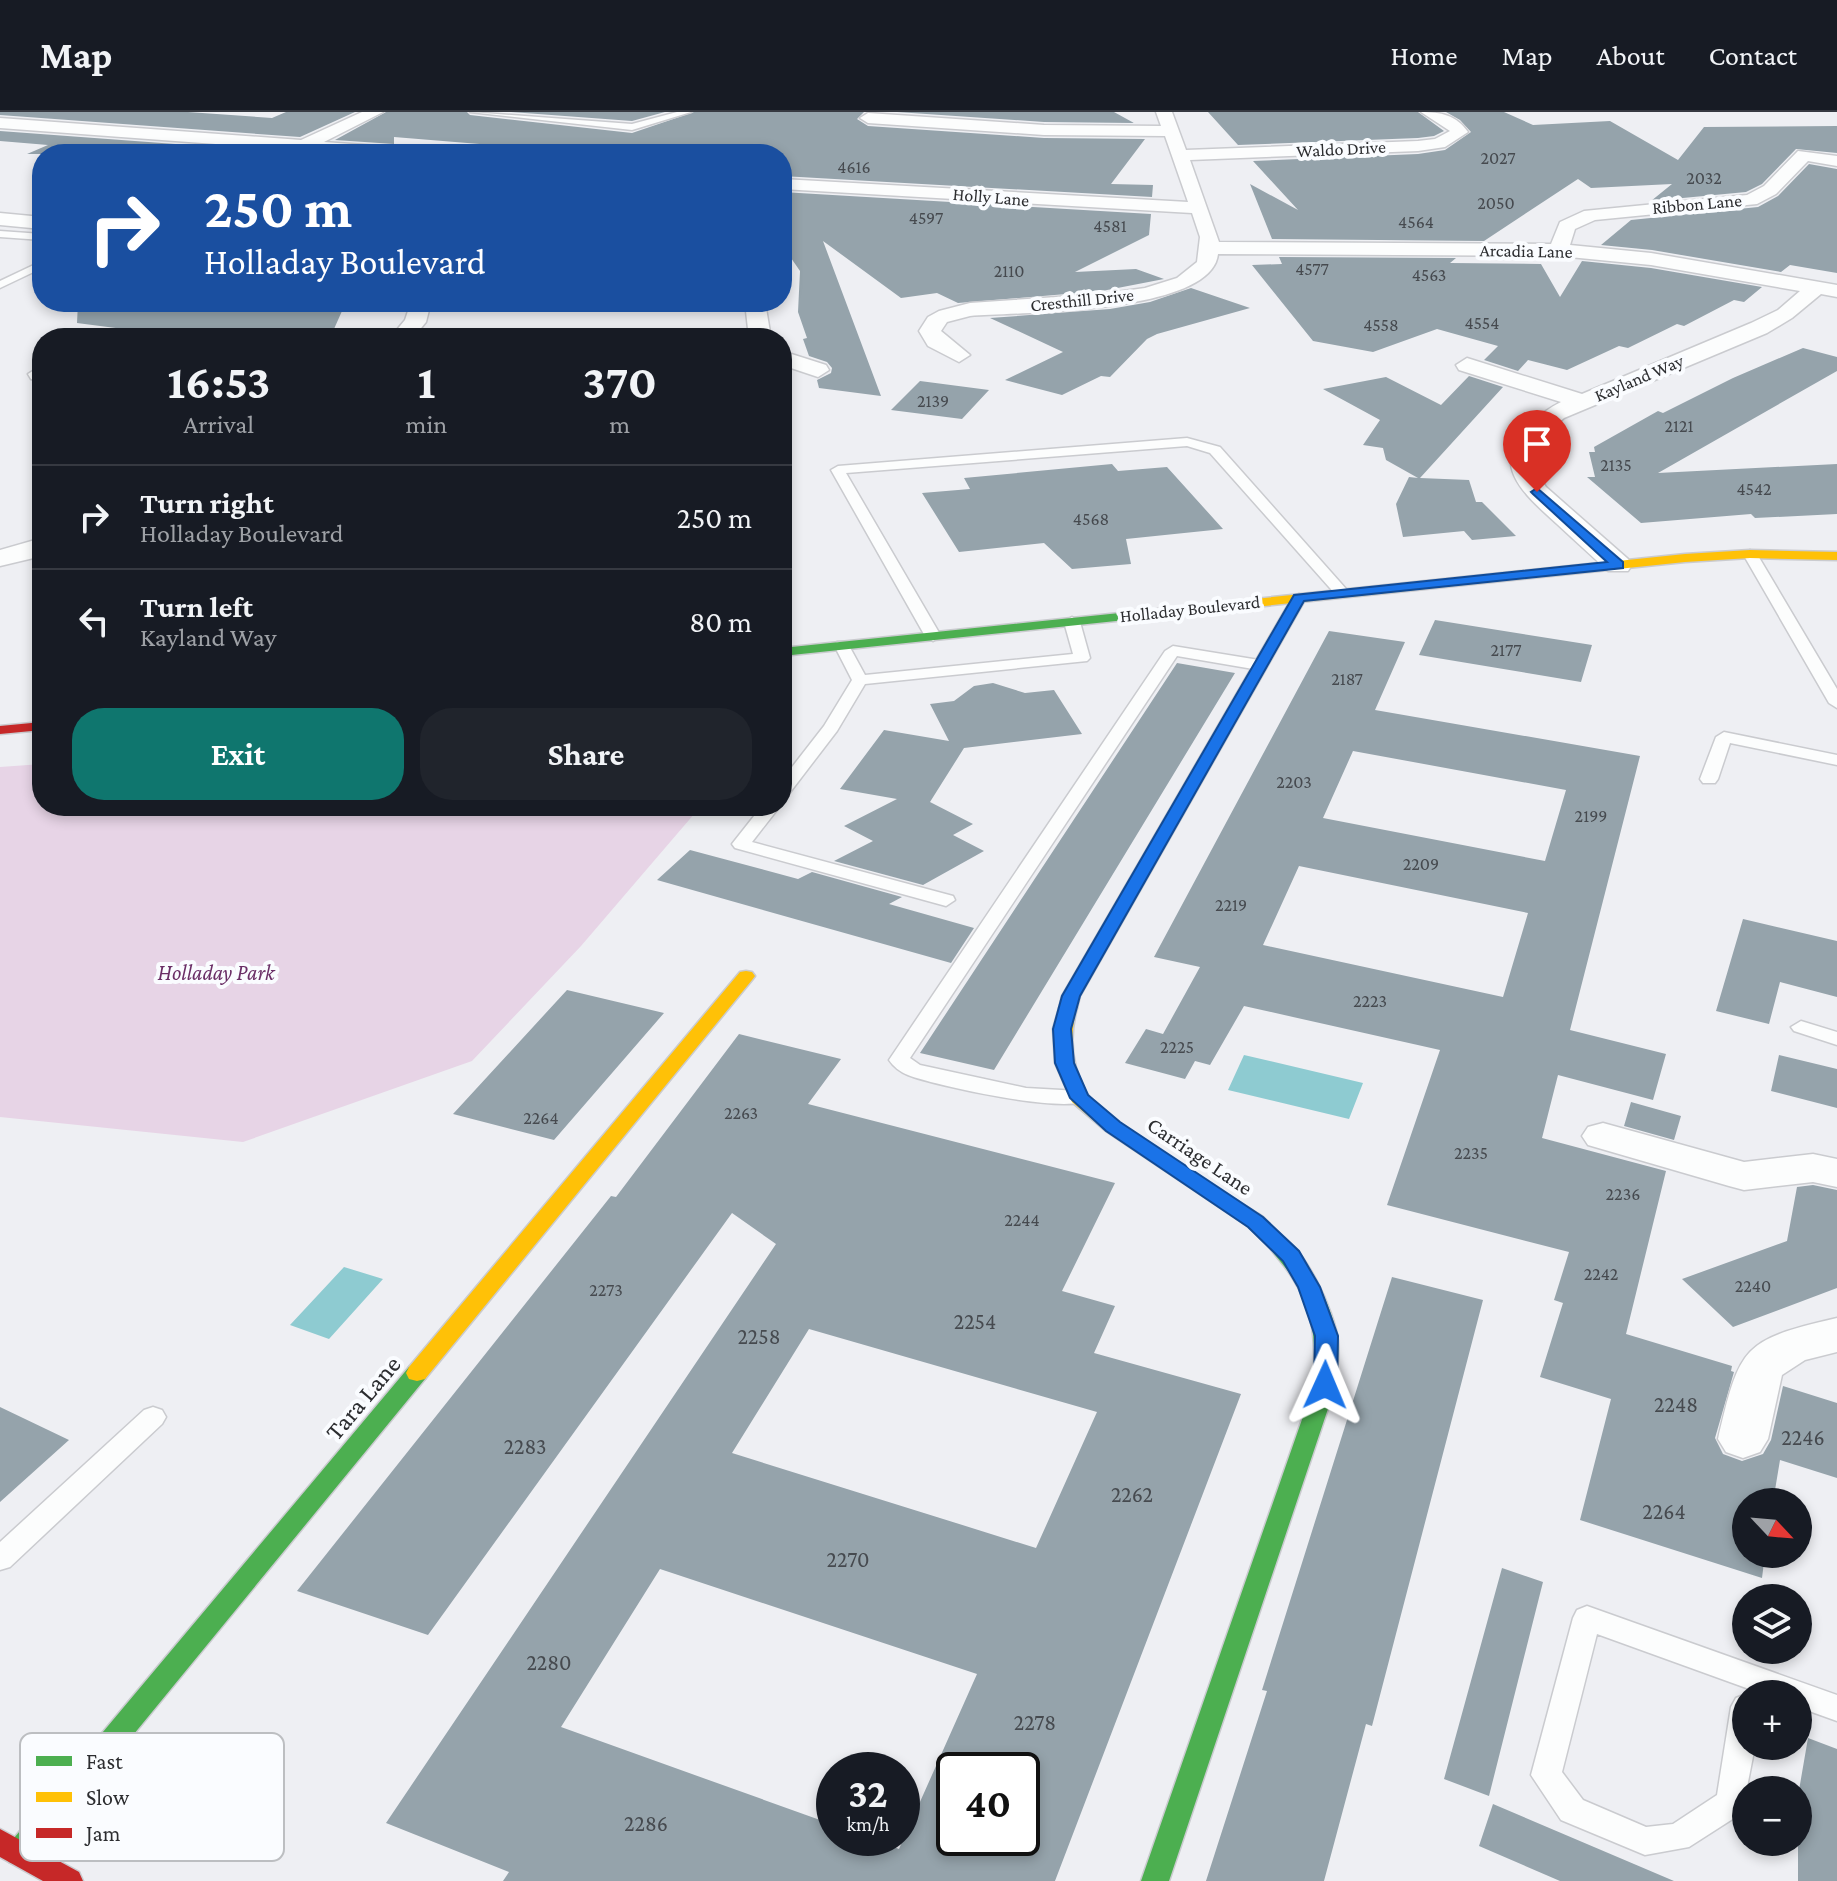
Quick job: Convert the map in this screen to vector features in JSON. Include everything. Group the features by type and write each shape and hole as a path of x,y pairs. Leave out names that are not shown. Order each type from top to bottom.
{"street":[{"path":"0,123 306,144 375,112"},
{"name":"Waldo Drive","path":"1180,155 1418,146 1451,139 1460,132 1429,112"},
{"path":"868,118 1044,130 1168,121 1213,248"},
{"name":"Ribbon Lane","path":"1559,250 1567,226 1591,215 1751,200 1770,190 1804,155 1837,161"},
{"name":"Holly Lane","path":"792,184 863,186 1098,207 1200,208"},
{"path":"0,219 32,222"},
{"name":"Arcadia Lane","path":"1213,248 1559,250 1651,259 1827,290"},
{"name":"Cresthill Drive","path":"959,355 941,345 930,331 933,323 945,315 975,308 1096,302 1155,291 1203,270 1212,260 1213,248"},
{"name":"Kayland Way","path":"1618,565 1537,492 1525,474 1522,457 1526,440 1556,413 1759,328 1827,290"},
{"path":"792,361 818,370"},
{"path":"1467,365 1584,402"},
{"path":"0,558 32,550"},
{"name":"Holladay Boulevard","path":"792,651 1618,565 1750,554 1837,556"},
{"name":"Carriage Lane","path":"1155,1881 1325,1385 1326,1336 1309,1287 1291,1257 1256,1222 1113,1127 1079,1098 1064,1063 1062,1029 1071,996 1299,598"},
{"path":"0,730 32,727"},
{"name":"Tara Lane","path":"118,1733 746,976"},
{"path":"1603,1136 1744,1176 1813,1168 1837,1173"},
{"path":"1743,1439 1760,1366 1772,1354 1792,1345 1837,1335"},
{"path":"0,1842 19,1853"},
{"path":"32,1861 64,1880"}],"lane":[{"path":"474,112 632,127 687,112"},
{"path":"580,122 609,115"},
{"path":"0,234 32,236"},
{"path":"0,285 32,269"},
{"path":"933,636 838,470 1187,442 1215,450 1342,593"},
{"path":"1750,554 1837,703"},
{"path":"860,680 1082,658 1072,622"},
{"path":"842,645 860,680"},
{"path":"1079,1098 1026,1095 913,1070 899,1060 1173,651 1259,665"},
{"path":"792,778 831,728 860,680"},
{"path":"1709,779 1724,737 1837,760"},
{"path":"763,816 741,844 946,900"},
{"path":"1801,1027 1837,1039"},
{"path":"0,1559 153,1417"},
{"path":"1735,1680 1587,1618 1546,1775 1572,1810 1645,1841 1678,1837 1731,1803 1738,1760"},
{"path":"1812,1699 1837,1708"}],"green space":[{"name":"Holladay Park","path":"32,765 32,816 692,816 581,946 472,1061 243,1142 0,1117 0,767"}],"water":[{"path":"1244,1055 1363,1083 1349,1119 1228,1090"},
{"path":"344,1267 383,1279 329,1339 290,1325"}],"building":[{"path":"0,112 188,112 272,118 286,112 355,112 300,137 0,115"},
{"path":"386,112 467,112 470,115 632,133 694,112 864,112 857,119 868,126 1044,138 1145,139 1111,184 1153,185 1152,197 792,177 792,144 478,144 394,137 394,144 335,140"},
{"path":"511,112 665,112 632,121"},
{"path":"897,112 1114,112 1134,123 1044,122"},
{"path":"1208,112 1418,112 1444,131 1418,138 1238,145"},
{"path":"1446,112 1504,112 1533,125 1610,121 1678,160 1704,127 1837,126 1837,153 1796,149 1762,184 1746,192 1651,201 1672,184 1591,188 1578,179 1484,241 1272,239 1250,184 1298,210 1253,161 1418,154 1445,150 1471,132 1460,120"},
{"path":"0,131 175,144 36,144 0,141"},
{"path":"1809,164 1837,169 1837,273 1790,265 1781,272 1652,250 1601,245 1631,220 1758,207 1778,196"},
{"path":"792,193 1151,214 1149,235 1075,272 1136,269 1164,279 1102,291 958,303 937,293 901,298 823,241 881,396 819,388 817,380 831,373 832,368 827,362 809,356 803,339 807,338 798,312 800,271 792,259"},
{"path":"1279,257 1456,258 1450,263 1541,264 1560,297 1582,261 1651,268 1762,287 1744,302 1734,300 1684,326 1677,324 1628,348 1619,346 1567,370 1528,360 1518,371 1484,360 1498,346 1437,329 1373,352 1313,341 1252,265 1282,264"},
{"path":"1191,288 1250,308 1157,334 1147,339 1110,377 1101,376 1062,395 1005,380 1063,352 990,318 1110,309 1150,302"},
{"path":"78,312 342,312 334,328 116,328 77,323"},
{"path":"1803,348 1837,357 1837,371 1658,473 1837,464 1837,514 1755,518 1751,514 1641,523 1587,477 1595,477 1589,452 1595,452 1594,447 1658,411 1663,413"},
{"path":"1469,376 1503,387 1420,478 1469,480 1476,502 1482,502 1516,536 1472,540 1464,531 1403,537 1396,504 1409,477 1418,478 1386,460 1383,448 1363,445 1380,420 1323,389 1386,377 1441,405"},
{"path":"920,381 989,390 962,419 891,410"},
{"path":"1112,464 1118,471 1167,467 1223,529 1126,539 1131,564 1072,569 1044,543 959,552 922,493 970,489 964,478"},
{"path":"1435,620 1592,645 1581,682 1419,655"},
{"path":"1329,631 1405,642 1375,710 1640,756 1570,1030 1666,1054 1653,1100 1558,1075 1542,1138 1666,1171 1626,1334 1732,1366 1731,1371 1734,1372 1715,1438 1723,1454 1742,1461 1763,1454 1771,1440 1783,1386 1837,1403 1837,1478 1780,1460 1775,1488 1732,1488 1732,1568 1763,1568 1762,1578 1580,1520 1611,1399 1540,1377 1563,1303 1554,1300 1569,1252 1387,1205 1440,1050 1244,1006 1210,1065 1195,1061 1185,1079 1125,1063 1146,1029 1163,1034 1200,967 1154,957","holes":["1353,751 1566,790 1545,861 1323,818","1299,866 1528,913 1503,997 1263,945"]},
{"path":"1177,663 1235,673 994,1070 920,1053"},
{"path":"993,683 1025,693 1054,690 1082,734 964,748 930,802 973,824 953,835 984,851 923,885 834,861 873,841 844,826 897,799 840,789 884,730 949,741 930,704 954,701 974,686"},
{"path":"690,850 798,879 812,872 902,897 889,904 974,928 951,963 657,880"},
{"path":"1743,919 1837,941 1837,997 1780,982 1769,1024 1716,1011"},
{"path":"567,990 664,1013 554,1140 453,1114"},
{"path":"739,1034 841,1059 808,1104 1115,1183 1062,1291 1115,1306 1094,1353 1241,1394 1055,1881 503,1881 509,1872 386,1823 776,1244 732,1213 428,1635 297,1591 611,1196 616,1197","holes":["809,1329 1097,1412 1036,1548 732,1453","660,1569 977,1674 942,1752 1040,1752 1040,1856 936,1856 936,1766 920,1802 920,1856 816,1856 816,1819 561,1727"]},
{"path":"1779,1055 1837,1069 1837,1108 1771,1091"},
{"path":"1631,1102 1681,1116 1674,1140 1624,1126"},
{"path":"1813,1185 1837,1190 1837,1288 1733,1327 1682,1279 1787,1241 1797,1187"},
{"path":"1392,1277 1483,1300 1372,1726 1366,1724 1324,1881 1206,1881 1267,1691 1262,1690"},
{"path":"0,1407 69,1440 0,1502"},
{"path":"1502,1568 1543,1582 1489,1796 1444,1779"},
{"path":"1812,1740 1837,1749 1837,1881 1798,1881 1798,1856 1812,1856 1812,1776 1801,1776 1804,1760 1812,1760"},
{"path":"1493,1804 1674,1881 1560,1881 1479,1846"}],"traffic: fast":[{"path":"1068,1008 1071,996 1299,598"},
{"path":"792,651 1168,612"},
{"path":"1155,1881 1325,1385 1327,1341 1319,1309 1301,1273 1276,1242"},
{"path":"118,1733 417,1373"}],"traffic: slow":[{"path":"1168,612 1685,558 1750,554 1837,556"},
{"path":"417,1373 746,976"},
{"path":"1068,1008 1062,1029 1064,1063 1079,1098 1113,1127 1256,1222 1276,1242"}],"traffic: jam":[{"path":"0,730 32,727"},
{"path":"0,1842 20,1853"},
{"path":"34,1861 69,1881"}],"route":[{"path":"1325,1385 1326,1336 1309,1287 1291,1257 1256,1222 1113,1127 1079,1098 1064,1063 1062,1029 1071,996 1299,598 1618,565 1537,492"}]}
